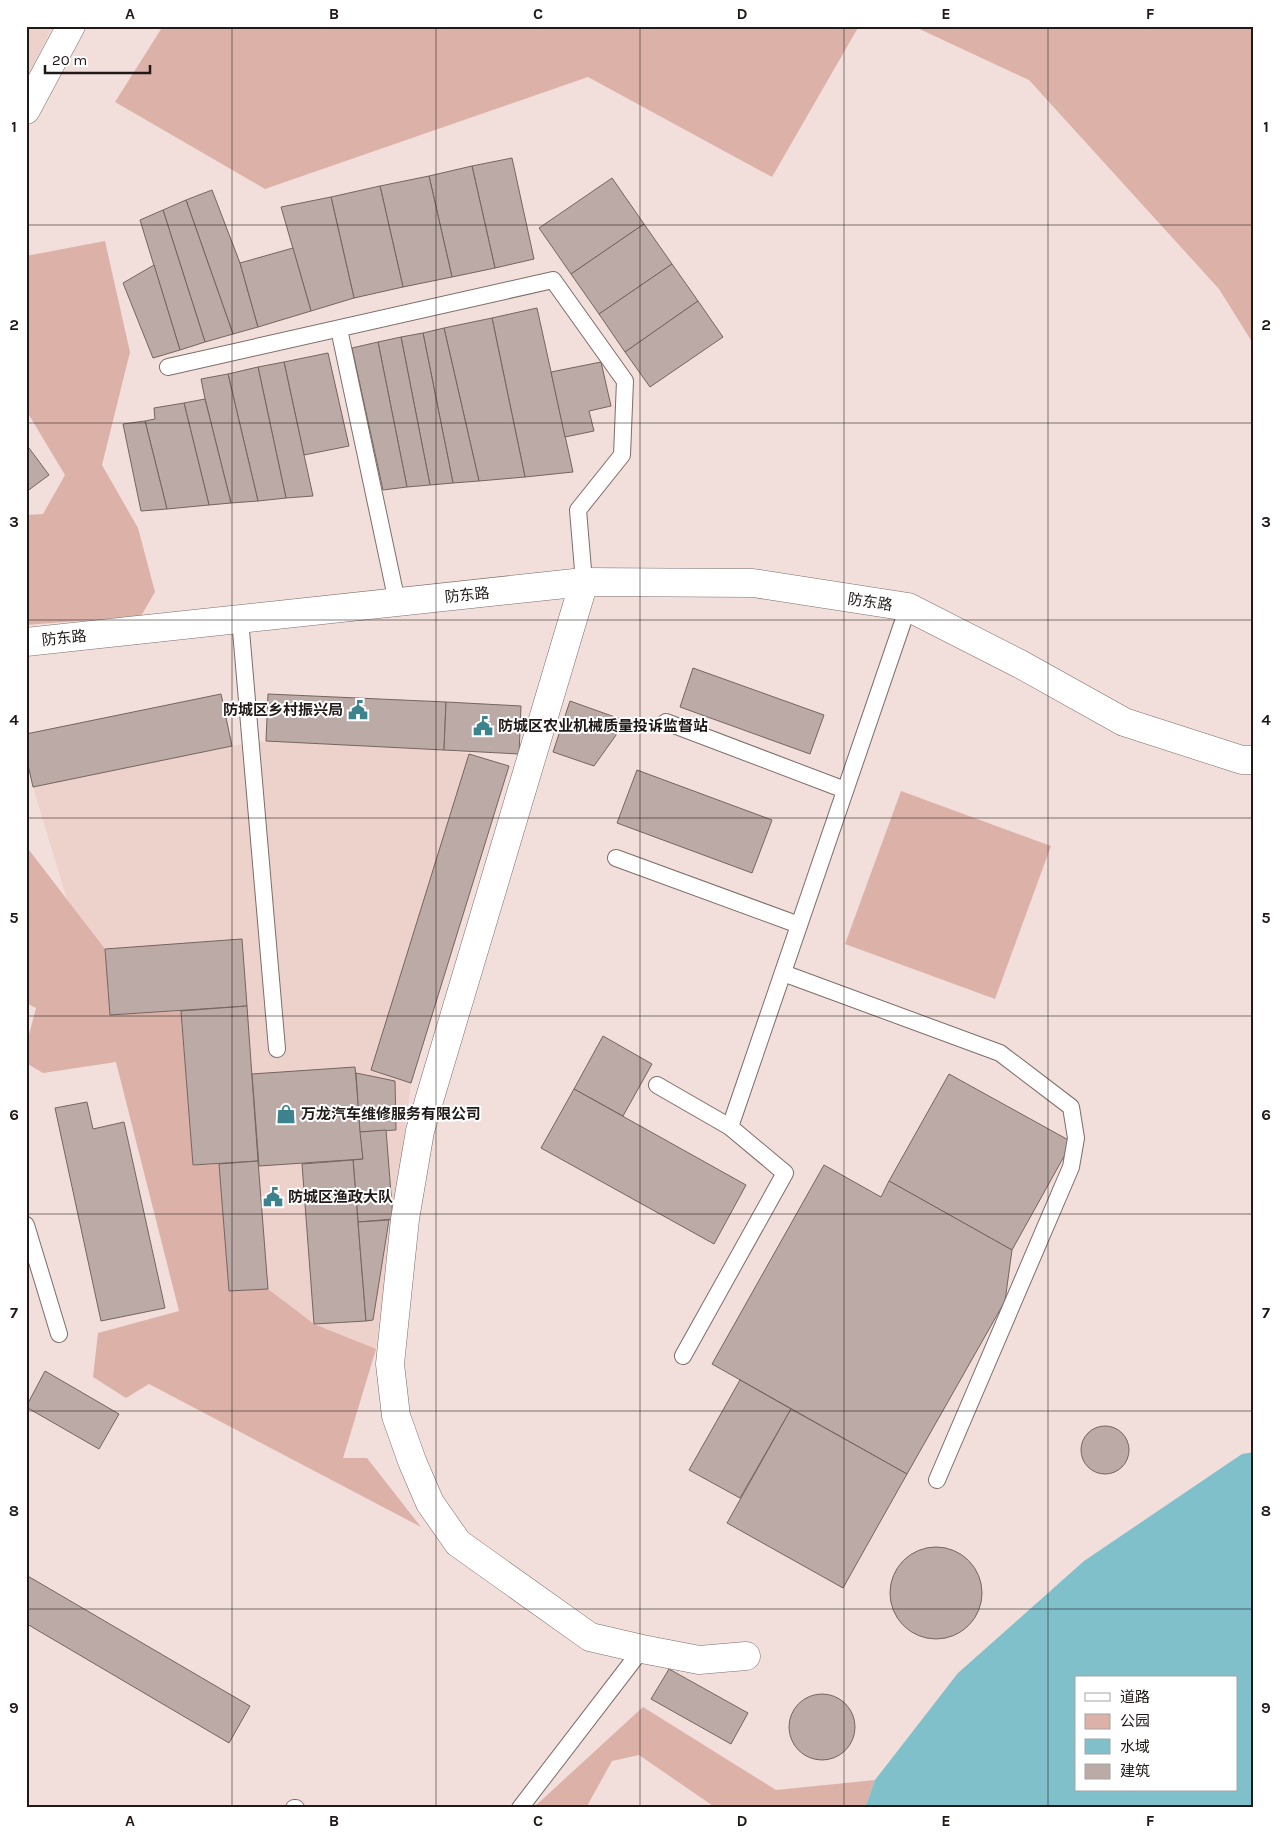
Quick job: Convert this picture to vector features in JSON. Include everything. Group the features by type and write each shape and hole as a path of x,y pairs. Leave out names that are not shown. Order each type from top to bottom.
{"street":[{"path":"26,110 72,26"},
{"path":"584,582 420,1130 405,1220 390,1364 396,1416 430,1503 458,1543 590,1637 699,1660 746,1656"},
{"name":"防东路","path":"26,642 584,582 753,583 908,608 1020,664 1124,722 1242,760 1254,760"}],"lane":[{"path":"168,367 553,280 625,381 622,455 578,510 584,582"},
{"path":"339,329 397,602"},
{"path":"730,1127 908,608"},
{"path":"240,619 277,1049"},
{"path":"666,722 845,790"},
{"path":"616,858 799,925"},
{"path":"783,973 1000,1053 1071,1107 1076,1138 1071,1167 937,1480"},
{"path":"657,1085 730,1127 785,1173 683,1356"},
{"path":"26,1226 59,1334"},
{"path":"520,1808 642,1649"}],"shaded area":[{"path":"26,26 53,26 26,79"},
{"name":"防城区渔政大队","path":"266,741 444,750 469,754 509,766 411,1083 376,1349 343,1458 180,1311 116,1062 33,787 232,746"}],"green space":[{"path":"163,26 859,26 772,177 588,77 265,189 115,102"},
{"path":"913,26 1254,26 1254,345 1219,289 1029,80"},
{"path":"105,241 130,352 102,465 138,528 155,592 141,616 26,625 26,515 43,514 65,475 26,410 26,256"},
{"path":"901,791 1051,846 995,999 845,944"},
{"path":"26,846 105,949 110,1015 181,1011 193,1165 219,1164 229,1291 268,1289 314,1324 376,1349 343,1458 367,1458 421,1527 149,1384 126,1398 93,1377 98,1333 179,1311 116,1062 43,1073 26,1063 26,1046 36,1008 26,1003"},
{"path":"643,1707 776,1790 875,1780 865,1808 716,1808 639,1755 612,1761 586,1808 533,1808"}],"water":[{"path":"1254,1452 1254,1808 865,1808 875,1780 958,1673 1084,1561 1242,1454"}],"building":[{"path":"512,158 534,259 495,268 472,166"},
{"path":"472,166 495,268 452,277 429,176"},
{"path":"429,176 452,277 403,287 380,186"},
{"path":"612,178 644,224 571,274 539,228"},
{"path":"380,186 403,287 354,298 331,197"},
{"path":"212,190 240,263 258,327 233,334 186,200"},
{"path":"331,197 354,298 311,311 281,207"},
{"path":"186,200 233,334 205,342 163,210"},
{"path":"163,210 205,342 180,350 140,220"},
{"path":"644,224 672,264 599,314 571,274"},
{"path":"293,248 311,311 258,327 240,263"},
{"path":"672,264 698,301 625,352 599,314"},
{"path":"154,265 180,350 153,358 123,283"},
{"path":"698,301 723,337 650,387 625,352"},
{"path":"537,308 573,472 525,477 492,318"},
{"path":"492,318 525,477 479,481 444,328"},
{"path":"444,328 479,481 453,483 423,333"},
{"path":"423,333 453,483 430,485 401,337"},
{"path":"401,337 430,485 407,487 378,342"},
{"path":"378,342 407,487 383,490 352,348"},
{"path":"328,353 349,446 304,455 284,362"},
{"path":"284,362 313,496 286,498 258,367"},
{"path":"601,362 611,406 589,411 594,431 565,437 551,372"},
{"path":"258,367 286,498 258,501 228,374"},
{"path":"228,374 258,501 231,503 205,399 201,379"},
{"path":"205,399 231,503 209,505 184,403"},
{"path":"184,403 209,505 167,509 145,421 155,419 154,408"},
{"path":"145,421 167,509 141,511 123,424"},
{"path":"26,444 49,475 26,492"},
{"path":"693,668 824,715 810,754 680,707"},
{"path":"221,694 232,746 33,787 26,756 26,734"},
{"path":"268,694 446,702 444,750 266,741"},
{"path":"570,701 626,721 594,766 553,752"},
{"path":"446,702 521,706 519,754 444,750"},
{"path":"469,754 509,766 411,1083 371,1070"},
{"path":"637,770 772,820 752,873 617,823"},
{"path":"242,939 247,1006 110,1015 105,949"},
{"path":"247,1006 258,1161 193,1165 181,1011"},
{"path":"603,1036 652,1064 623,1116 574,1089"},
{"path":"355,1067 363,1159 259,1166 252,1074"},
{"path":"356,1073 395,1081 396,1130 360,1132"},
{"path":"949,1074 1072,1142 1012,1250 889,1181"},
{"path":"574,1089 746,1185 714,1244 541,1148"},
{"path":"87,1102 93,1129 124,1122 165,1308 101,1321 55,1108"},
{"path":"386,1130 393,1219 358,1222 353,1160 363,1159 360,1132"},
{"path":"353,1160 366,1321 314,1324 302,1164"},
{"path":"258,1161 268,1289 229,1291 219,1164"},
{"path":"824,1165 881,1197 889,1181 1012,1250 1005,1301 907,1474 712,1364"},
{"path":"389,1220 373,1320 366,1321 358,1222"},
{"path":"45,1371 119,1414 99,1449 26,1407"},
{"path":"740,1380 791,1409 740,1498 689,1470"},
{"path":"791,1409 907,1474 843,1588 727,1523"},
{"path":"1100,1426 1110,1426 1122,1433 1129,1445 1129,1455 1122,1467 1110,1474 1100,1474 1092,1470 1085,1463 1081,1455 1081,1445 1085,1437 1092,1430"},
{"path":"936,1547 954,1550 969,1560 979,1575 982,1593 979,1611 969,1626 954,1636 936,1639 918,1636 903,1626 893,1611 890,1593 893,1575 903,1560 918,1550"},
{"path":"26,1575 250,1706 229,1743 27,1624 26,1626"},
{"path":"669,1669 748,1713 731,1744 651,1699"},
{"path":"822,1694 835,1697 845,1704 852,1714 855,1727 852,1740 845,1750 835,1757 822,1760 809,1757 799,1750 792,1740 789,1727 792,1714 799,1704 809,1697"}],"place":[{"name":"防城区乡村振兴局","path":"358,710"},
{"name":"防城区农业机械质量投诉监督站","path":"483,726"},
{"name":"万龙汽车维修服务有限公司","path":"286,1114"},
{"name":"防城区渔政大队","path":"273,1197"}]}
